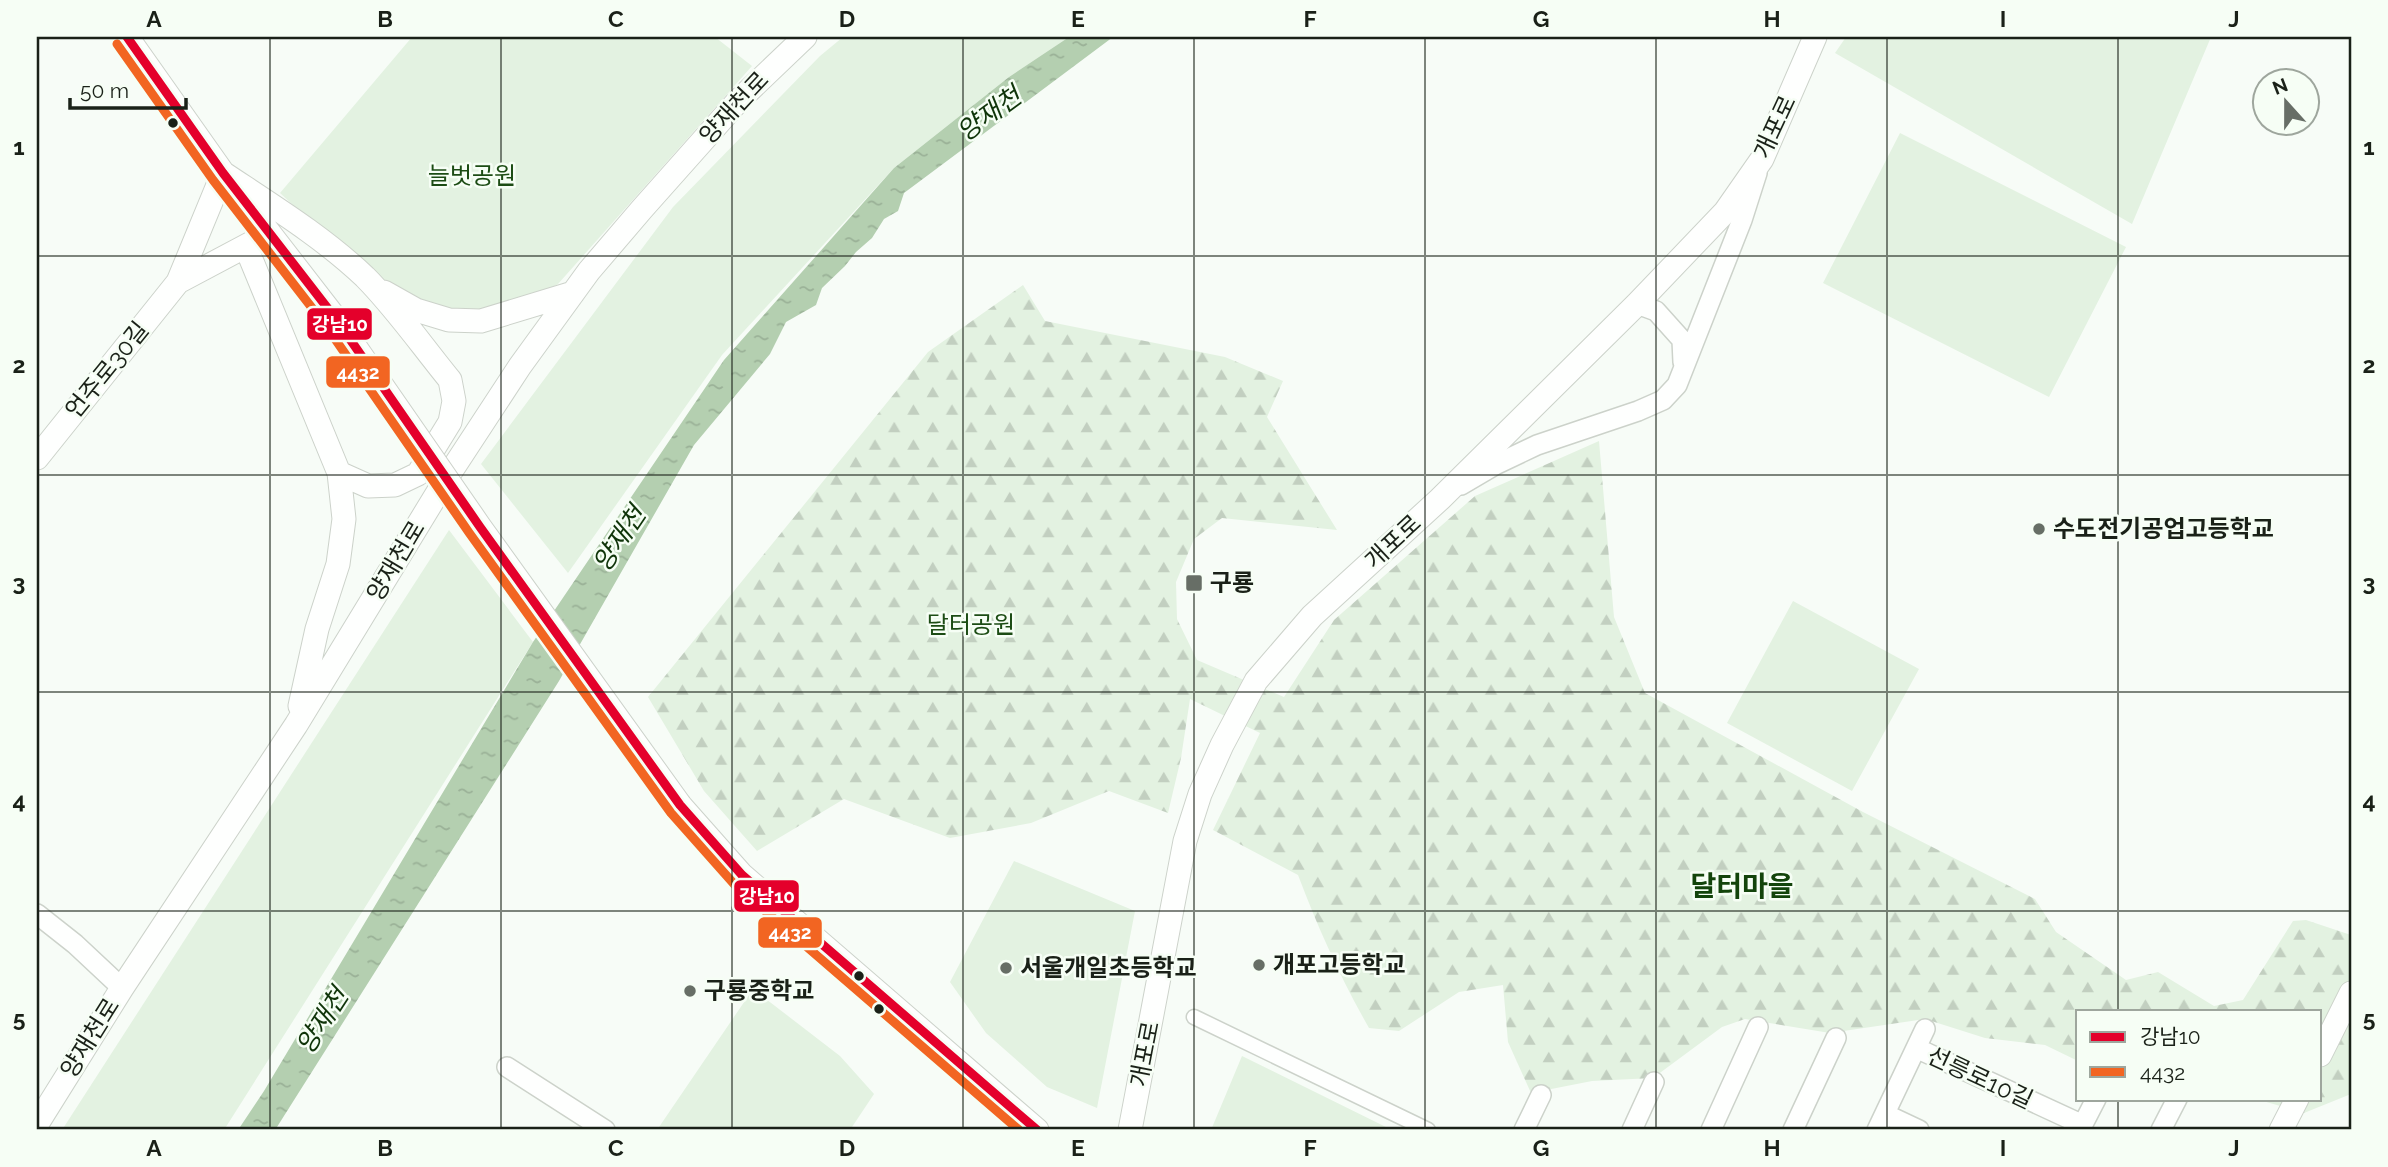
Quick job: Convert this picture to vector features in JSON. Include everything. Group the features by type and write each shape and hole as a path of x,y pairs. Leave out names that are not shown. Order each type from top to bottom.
{"street":[{"path":"127,37 223,173 335,320 680,804 742,875 1037,1130"},
{"name":"양재천로","path":"37,1124 122,988 296,725 446,480 520,366 589,271 738,101 804,37"},
{"name":"개포로","path":"1130,1130 1185,841 1200,794 1256,681 1312,616 1440,499 1637,304 1725,212 1762,159 1815,37"},
{"path":"1440,499 1495,465 1537,446 1663,400 1677,385 1742,220 1762,159"},
{"path":"223,173 279,210 350,263 450,380 454,401 450,422 418,474 395,485 368,486 339,473"},
{"path":"178,282 223,173"},
{"path":"178,282 269,233"},
{"path":"246,247 339,473 345,519 338,564 317,629 296,725"},
{"path":"367,280 416,310 449,320 481,321 573,293"},
{"name":"언주로30길","path":"37,458 178,282"},
{"path":"1637,304 1656,311 1682,340 1683,370"},
{"path":"37,914 75,944 122,988"},
{"path":"2322,1051 2351,993"},
{"path":"1194,1017 1428,1130"},
{"path":"1711,1130 1758,1027"},
{"name":"선릉로10길","path":"1919,1130 1881,1122 1925,1029"},
{"path":"1793,1130 1836,1038"},
{"name":"선릉로10길","path":"1916,1048 2082,1128"},
{"path":"507,1067 604,1130"},
{"path":"1632,1130 1654,1082"},
{"path":"1524,1130 1541,1095"},
{"path":"2082,1128 2096,1100"},
{"path":"2161,1130 2176,1100"},
{"path":"2282,1128 2296,1100"}],"green space":[{"name":"늘벗공원","path":"412,37 715,37 752,66 558,284 517,306 466,320 398,303 280,193"},
{"path":"843,37 1069,37 1009,77 894,168 722,355 568,573 481,464 673,207 820,56"},
{"path":"1846,37 2211,37 2132,224 1835,53"},
{"path":"1900,133 2126,247 2049,397 1823,283"},
{"name":"달터공원","path":"1023,285 1045,321 1225,357 1283,381 1267,417 1337,530 1222,518 1194,539 1176,582 1177,619 1197,660 1284,697 1334,620 1475,496 1599,441 1614,617 1645,693 1863,812 2035,899 2056,932 2126,980 2158,972 2214,1006 2243,1000 2293,921 2306,920 2351,935 2351,1094 2304,1113 2259,1100 2322,1100 2322,1010 2076,1010 2076,1060 2045,1045 1985,1038 1925,1019 1830,1033 1745,1019 1722,1027 1653,1078 1592,1081 1531,1093 1508,1042 1503,985 1459,992 1399,1031 1369,1028 1330,953 1298,875 1213,830 1260,733 1190,699 1181,758 1168,813 1109,791 1031,823 950,838 844,799 757,851 704,791 648,697 928,352"},
{"path":"449,530 533,642 224,1130 62,1130"},
{"path":"1793,601 1919,669 1852,791 1727,723"},
{"path":"1014,861 1135,911 1097,1108 1047,1087 986,1033 950,982"},
{"path":"753,989 840,1056 874,1094 850,1130 657,1130"},
{"path":"1242,1056 1392,1130 1211,1130"}],"water":[{"name":"양재천","path":"1069,37 1113,37 904,193 898,211 884,219 872,238 822,288 816,305 786,322 770,354 694,445 559,681 275,1130 238,1130 533,642 724,360 894,168 1009,77"}],"transit line":[{"name":"강남10","path":"127,37 223,173 336,319 480,527 680,805 742,875 1037,1130"},
{"name":"4432","path":"117,44 213,180 326,326 470,534 671,813 734,884 1019,1130"}],"place":[{"name":"수도전기공업고등학교","path":"2039,529"},
{"name":"구룡","path":"1194,583"},
{"name":"개포고등학교","path":"1259,965"},
{"name":"서울개일초등학교","path":"1006,968"},
{"name":"구룡중학교","path":"690,991"}],"district":[{"name":"달터마을","path":"1742,886"}]}
